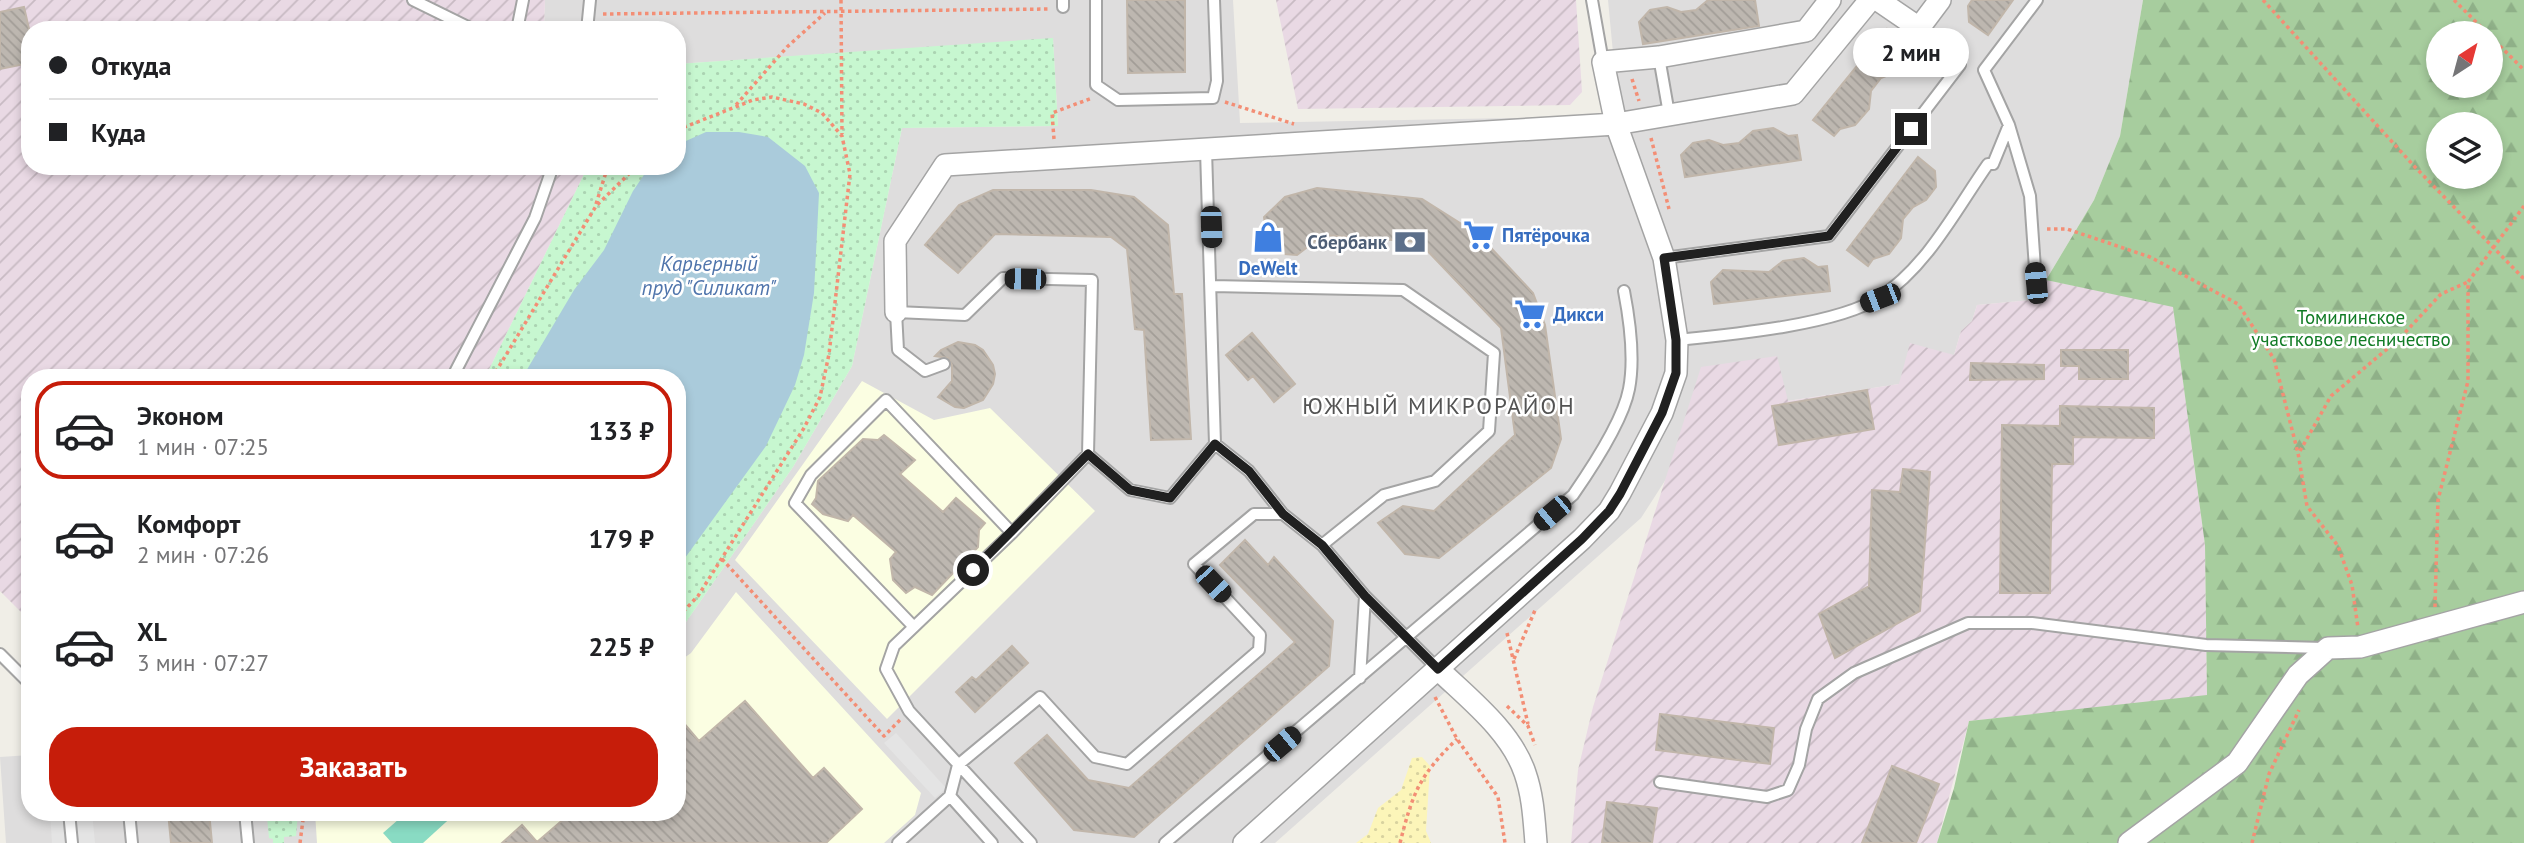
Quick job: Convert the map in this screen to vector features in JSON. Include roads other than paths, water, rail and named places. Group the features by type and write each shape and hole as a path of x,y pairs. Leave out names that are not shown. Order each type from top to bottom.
{"street":[{"path":"1244,843 1582,539 1615,502 1662,413 1676,373 1676,340 1664,258 1616,124 1603,62 1659,57 1806,32 1830,0"},
{"path":"896,312 895,241 946,165 1616,124 1793,94 1870,0"},
{"path":"1878,0 1919,28 1940,0"},
{"path":"2129,843 2237,763 2298,675 2328,648 2360,647 2524,602"},
{"path":"1431,675 1486,716 1524,771 1532,802 1536,843"}],"lane":[{"path":"413,0 456,21"},
{"path":"519,21 523,0"},
{"path":"580,0 589,14"},
{"path":"588,21 590,0"},
{"path":"1096,0 1096,85 1118,100 1213,98 1217,81 1214,0"},
{"path":"1592,0 1603,62"},
{"path":"2036,283 2030,197 2009,125 1984,70 2037,0"},
{"path":"1664,258 1829,236 1960,65 1919,28"},
{"path":"1659,57 1669,114"},
{"path":"1676,340 1741,334 1840,313 1880,298 1914,268 1988,164 1993,164 2009,125"},
{"path":"1088,454 1130,490 1170,498 1215,444 1206,150"},
{"path":"457,369 535,218 550,175"},
{"path":"944,364 925,371 898,350 896,312 965,315 1003,278 1092,280 1088,454 1012,533 894,646 886,669 909,711 1031,843"},
{"path":"1212,286 1403,290 1494,353 1489,431 1435,481 1384,495 1322,545"},
{"path":"1165,843 1360,678 1404,636 1573,495 1601,454 1629,390 1630,326 1624,291"},
{"path":"913,626 795,503 811,475 886,400 1012,533"},
{"path":"1215,444 1249,471 1283,514 1322,545 1365,596 1404,636 1431,675"},
{"path":"898,843 950,796 958,765 1041,697 1095,757 1127,764 1259,650 1260,635 1194,564 1254,514 1283,514"},
{"path":"1360,678 1365,596"},
{"path":"1660,782 1767,797 1788,790 1799,765 1806,729 1818,699 1854,673 1968,623 2032,622 2206,645 2328,648"},
{"path":"0,654 21,675"},
{"path":"950,796 992,843"},
{"path":"70,821 72,843"},
{"path":"130,821 132,843"},
{"path":"246,821 248,843"}],"water":[{"name":"Карьерный пруд \"Силикат\"","path":"706,132 739,132 768,137 805,166 819,193 814,293 804,355 795,385 766,446 686,557 686,369 527,369 574,290 604,250 644,175 686,175 686,141"}],"place":[{"name":"Пятёрочка","path":"1479,235"},
{"name":"DeWelt","path":"1268,237"},
{"name":"Сбербанк","path":"1410,242"},
{"name":"Дикси","path":"1530,314"}],"district":[{"name":"ЮЖНЫЙ МИКРОРАЙОН","path":"1439,406"}],"park label":[{"name":"Томилинское участковое лесничество","path":"2351,328"}]}
